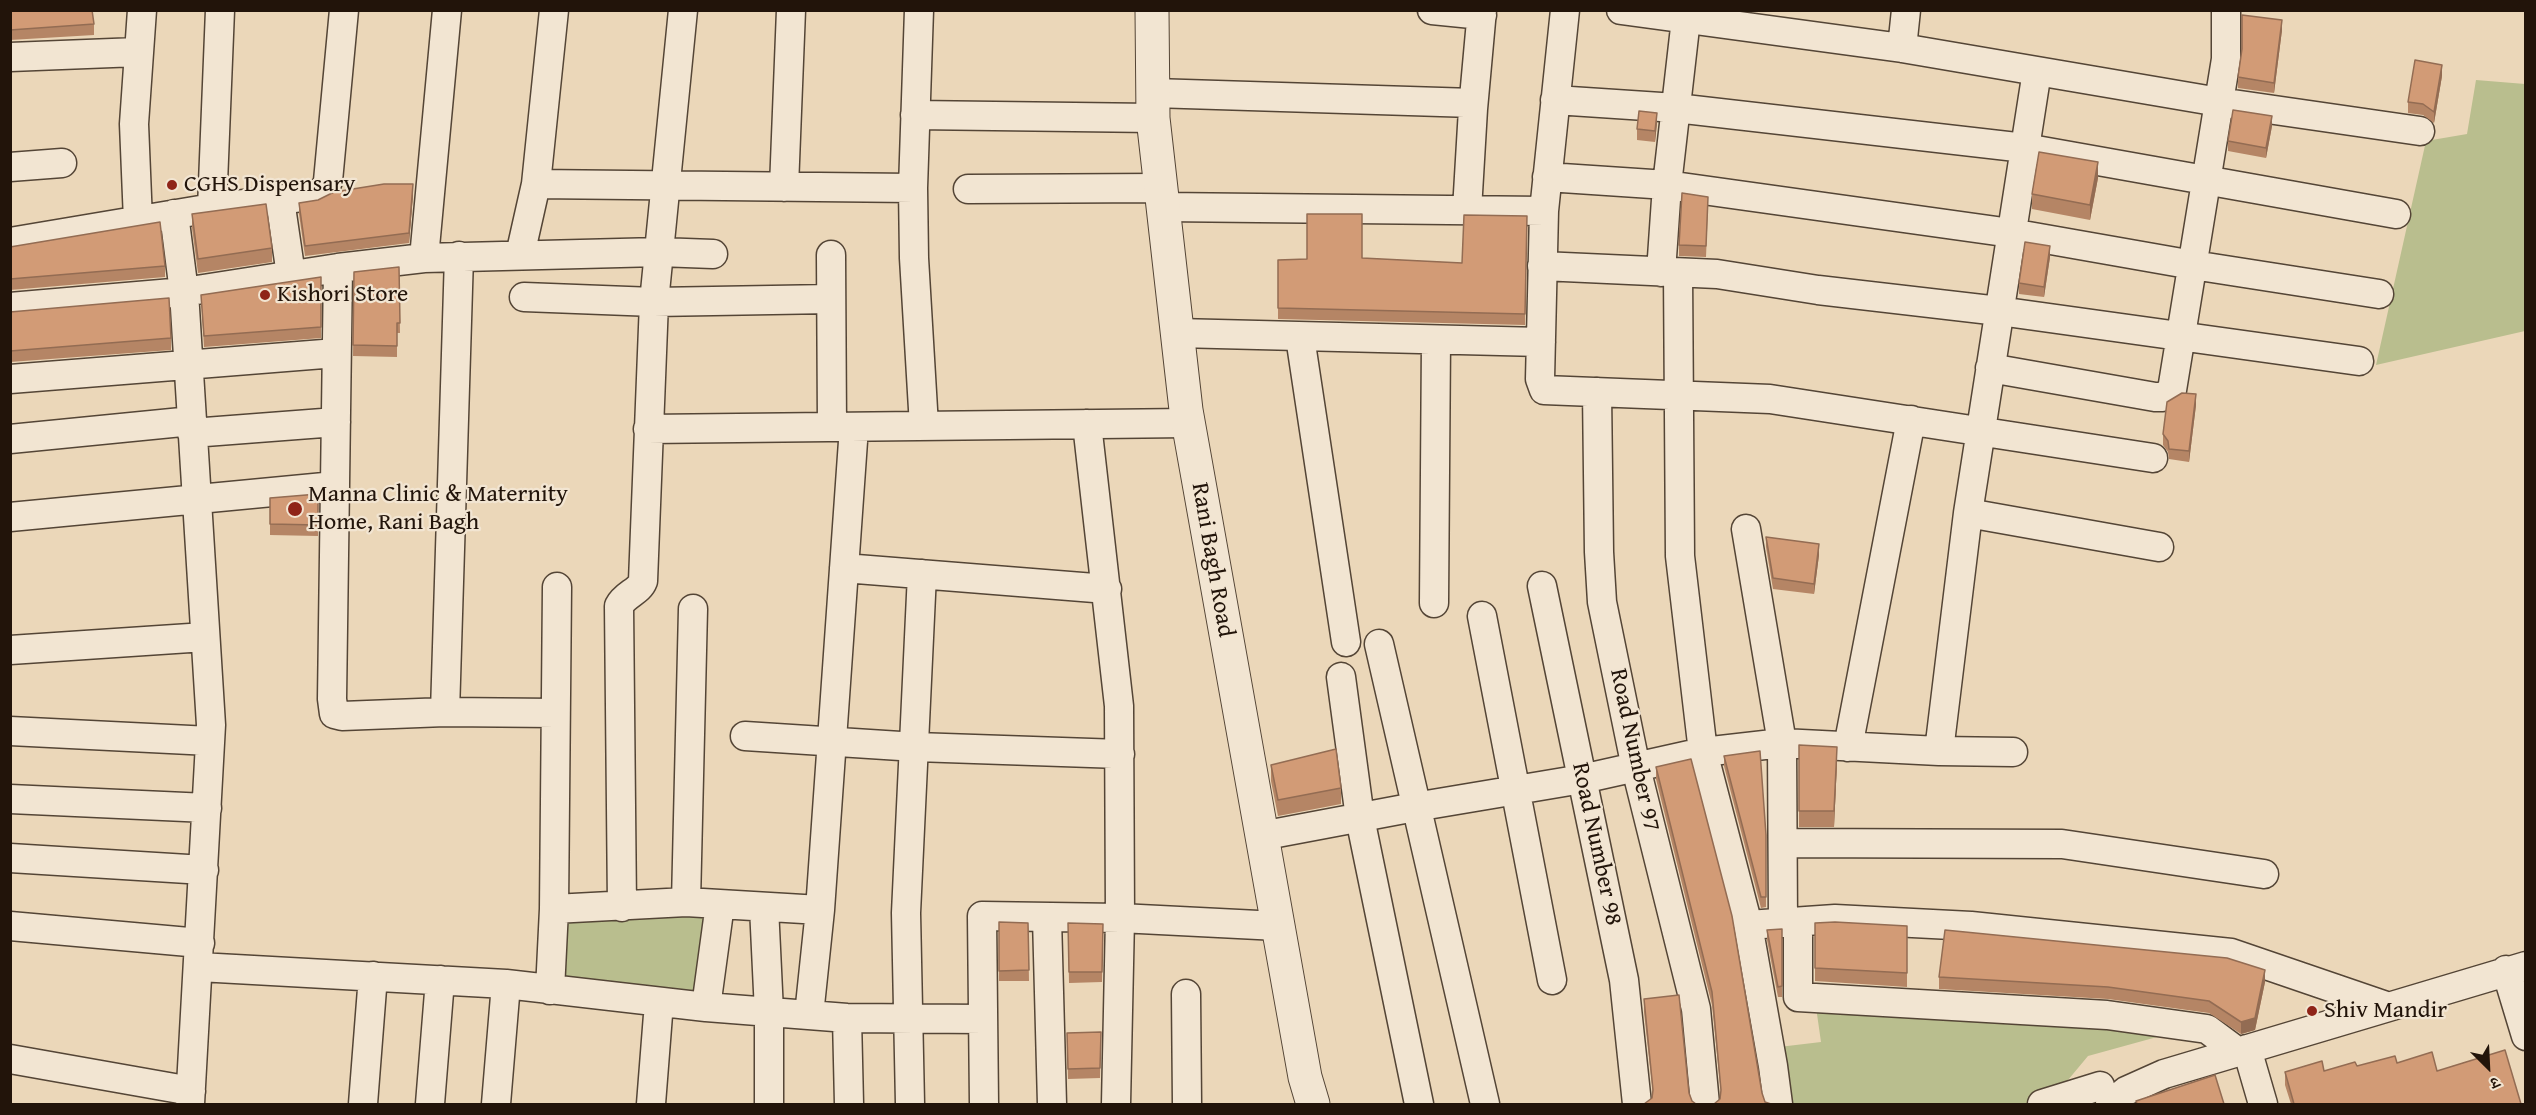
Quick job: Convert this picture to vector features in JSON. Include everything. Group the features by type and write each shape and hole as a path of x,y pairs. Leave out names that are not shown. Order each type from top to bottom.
{"street":[{"path":"138,220 134,124 142,10"},
{"path":"212,208 220,10"},
{"path":"10,242 212,208 321,193 326,188 344,10"},
{"path":"424,258 447,10"},
{"path":"520,255 536,184 554,10"},
{"path":"622,907 619,606 624,597 641,586 643,580 654,302 683,10"},
{"path":"784,187 791,10"},
{"path":"919,10 913,188 914,258 924,426"},
{"name":"Rani Bagh Road","path":"1152,10 1153,106 1188,423 1261,836 1305,1077 1312,1104"},
{"path":"1432,10 1482,13 1473,103 1467,210"},
{"path":"1565,10 1544,211 1540,380 1544,390 1770,399 2154,458"},
{"path":"1621,10 1687,16 1902,48 2219,102 2420,131"},
{"path":"1902,48 1906,10"},
{"path":"1990,368 2163,397 2172,390 2226,59 2226,10"},
{"path":"1687,16 1667,185 1669,272 1678,394 1680,556 1703,752 1748,926 1778,1104"},
{"path":"10,57 138,52"},
{"path":"1939,751 1968,513 2037,71"},
{"path":"1555,100 1676,108 2025,148 2396,214"},
{"path":"915,116 1153,106 1473,103"},
{"path":"10,167 62,163"},
{"path":"1547,177 1667,185 2011,233 2193,265 2379,294"},
{"path":"536,184 666,183 913,188"},
{"path":"968,189 1467,210 1544,211"},
{"path":"280,200 291,275"},
{"path":"10,1059 191,1098 210,741 184,292 174,214"},
{"path":"10,307 184,292 338,268 424,258 659,252 713,254"},
{"path":"809,1015 820,910 844,568 843,427 831,298 831,255"},
{"path":"445,712 459,256"},
{"path":"1542,266 1716,274 1818,290 1999,311 2360,361"},
{"path":"338,268 332,699 334,714 342,716 445,712 555,713"},
{"path":"524,297 654,302 831,298"},
{"path":"1177,333 1541,342"},
{"path":"1300,337 1346,642"},
{"path":"1434,603 1436,340"},
{"path":"10,379 336,353"},
{"name":"Road Number 97","path":"1597,392 1599,552 1602,602 1636,768 1696,1009 1705,1104"},
{"path":"1848,747 1911,420"},
{"path":"10,439 192,427 336,422"},
{"path":"648,429 1188,423"},
{"path":"1086,424 1119,706 1120,918 1116,1104"},
{"path":"10,517 335,486"},
{"path":"1968,513 2158,547"},
{"path":"1746,529 1782,743 1783,843 1798,997 2107,1015 2207,1029 2242,1050 2263,1104"},
{"path":"844,568 1107,589"},
{"path":"910,1104 906,913 916,747 922,574"},
{"name":"Road Number 98","path":"1542,586 1624,980 1637,1104"},
{"path":"550,990 554,909 557,587"},
{"path":"686,902 693,609"},
{"path":"1482,616 1552,980"},
{"path":"10,650 205,637"},
{"path":"1379,644 1485,1104"},
{"path":"1341,677 1360,818 1419,1104"},
{"path":"10,730 210,741"},
{"path":"745,736 916,747 1120,754"},
{"path":"1261,836 1582,779 1703,752 1782,743 1939,751 2013,752"},
{"path":"10,799 207,808"},
{"path":"1783,843 2062,844 2264,874"},
{"path":"10,858 204,870"},
{"path":"554,909 686,902 820,910"},
{"path":"706,1007 720,904"},
{"path":"764,907 769,1012 769,1104"},
{"path":"984,1104 982,916 1120,918 1278,926"},
{"path":"1047,918 1052,1104"},
{"path":"1748,926 1835,919 1971,926 2230,953 2386,1006"},
{"path":"10,926 200,955 373,976 506,984 706,1007 847,1018 983,1019"},
{"path":"2042,1104 2126,1091 2164,1074 2516,968 2526,1036"},
{"path":"363,1104 373,976"},
{"path":"430,1104 440,980"},
{"path":"496,1104 506,984"},
{"path":"1186,994 1187,1104"},
{"path":"651,1104 659,1002"},
{"path":"847,1018 849,1104"}],"green space":[{"path":"2476,80 2525,84 2525,331 2376,365 2426,141 2467,134"},
{"path":"714,909 701,1002 556,988 560,912"},
{"path":"1815,1000 2186,1029 2088,1056 2048,1104 1783,1104 1779,1047 1821,1042"}],"building":[{"path":"10,10 92,10 94,24 10,30"},
{"path":"2242,15 2282,20 2274,83 2238,77 2242,49"},
{"path":"2415,60 2442,65 2434,112 2423,104 2408,102"},
{"path":"2233,110 2272,116 2266,148 2228,141"},
{"path":"1639,111 1657,113 1655,131 1637,129"},
{"path":"2039,152 2098,162 2090,205 2032,194"},
{"path":"384,184 413,184 409,233 305,246 299,203 318,200 334,192"},
{"path":"1682,193 1708,197 1706,246 1679,245"},
{"path":"266,204 272,248 198,259 192,214"},
{"path":"1307,214 1362,214 1362,258 1462,263 1464,215 1527,216 1525,314 1278,308 1278,260 1307,259"},
{"path":"160,222 165,266 10,279 10,247"},
{"path":"2025,242 2050,246 2044,287 2019,283"},
{"path":"399,267 400,323 397,323 397,346 353,345 354,272"},
{"path":"321,277 321,327 204,336 201,295"},
{"path":"169,298 171,338 10,351 10,312"},
{"path":"2182,393 2196,394 2189,451 2169,449 2168,441 2163,434 2167,402"},
{"path":"318,494 318,525 270,524 270,498"},
{"path":"1766,537 1819,544 1814,584 1773,578"},
{"path":"1799,745 1837,747 1834,811 1799,811"},
{"path":"1336,749 1341,788 1278,800 1271,765"},
{"path":"1760,751 1766,835 1766,897 1761,897 1724,756"},
{"path":"1691,759 1732,916 1762,1093 1765,1102 1771,1104 1714,1104 1720,1099 1721,1090 1712,992 1656,767"},
{"path":"999,922 1028,923 1029,970 999,971"},
{"path":"1068,923 1103,924 1102,972 1069,972"},
{"path":"1815,923 1907,926 1907,973 1815,968"},
{"path":"1782,929 1782,986 1778,987 1767,930"},
{"path":"1945,930 2227,958 2265,970 2255,1018 2241,1022 2209,1001 2108,987 1939,977"},
{"path":"1679,995 1689,1093 1696,1104 1644,1104 1652,1098 1653,1090 1644,999"},
{"path":"1101,1032 1100,1068 1068,1069 1067,1033"},
{"path":"2505,1050 2521,1104 2294,1104 2285,1072 2322,1061 2324,1071 2355,1062 2357,1066 2395,1056 2397,1063 2432,1052 2437,1071"},
{"path":"2215,1075 2224,1104 2137,1104 2136,1101"}],"place":[{"name":"CGHS Dispensary","path":"172,185"},
{"name":"Kishori Store","path":"265,295"},
{"name":"Manna Clinic & Maternity Home, Rani Bagh","path":"295,509"},
{"name":"Shiv Mandir","path":"2312,1011"}]}
